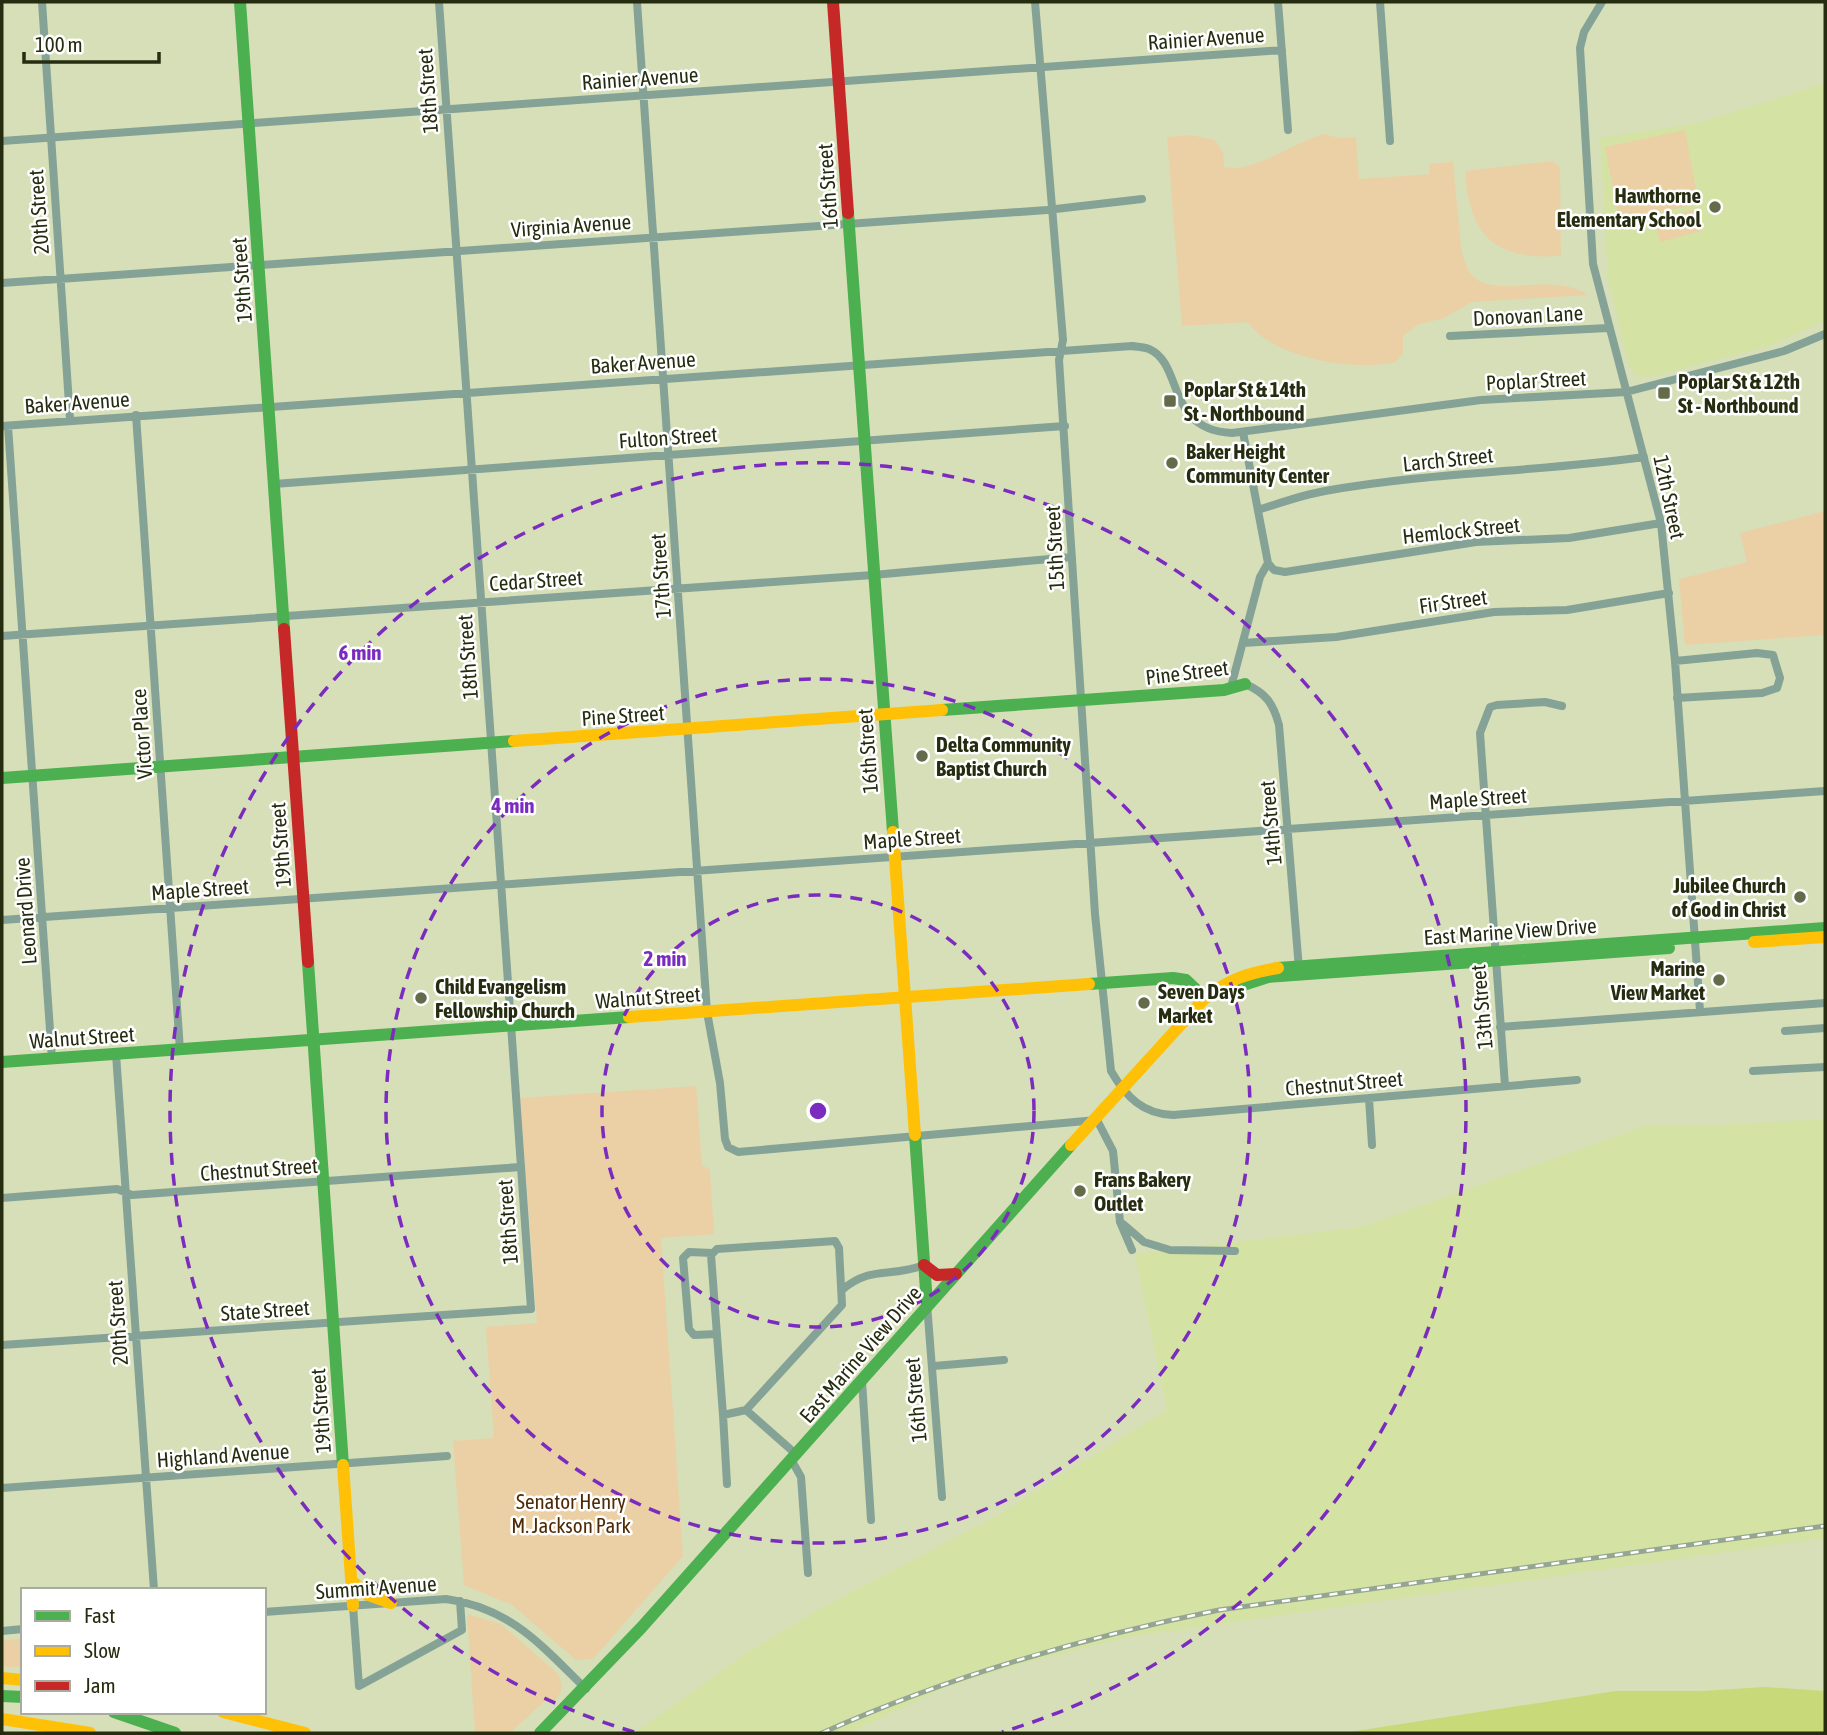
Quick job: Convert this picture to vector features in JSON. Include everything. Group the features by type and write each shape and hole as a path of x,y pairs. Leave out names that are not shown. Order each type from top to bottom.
{"main road":[{"name":"19th Street","path":"240,2 353,1606"},
{"name":"16th Street","path":"833,2 926,1304"},
{"name":"Pine Street","path":"2,778 883,717 1224,690 1245,684"},
{"name":"East Marine View Drive","path":"1693,942 1825,928"},
{"name":"East Marine View Drive","path":"540,1733 586,1689 795,1458 926,1304 1097,1120 1121,1089 1205,998 1227,981 1244,974 1299,969 1693,942 1825,937"},
{"name":"Walnut Street","path":"2,1062 1102,984 1186,980 1205,998"},
{"path":"923,1265 937,1275 956,1274"},
{"path":"351,1580 366,1594 391,1603"},
{"path":"2,1678 21,1680"},
{"path":"2,1696 21,1698"},
{"path":"120,1714 175,1733"},
{"path":"231,1714 305,1733"},
{"path":"2,1720 90,1733"}],"street":[{"name":"20th Street","path":"42,2 70,419"},
{"name":"18th Street","path":"439,2 531,1309"},
{"name":"17th Street","path":"637,2 707,1012 729,1147 738,1152 913,1137"},
{"name":"15th Street","path":"1035,2 1063,340 1059,360 1090,843 1107,1053 1111,1071 1121,1089"},
{"path":"1278,2 1288,130"},
{"path":"1380,2 1390,141"},
{"name":"12th Street","path":"1602,2 1584,32 1580,48 1593,264 1661,523 1675,661 1700,1011"},
{"name":"Rainier Avenue","path":"2,141 1282,50"},
{"name":"Virginia Avenue","path":"2,283 1053,208 1142,199"},
{"name":"Donovan Lane","path":"1450,336 1608,328"},
{"name":"Poplar Street","path":"1243,432 1481,400 1626,392 1784,351 1825,334"},
{"name":"Baker Avenue","path":"5,426 70,419 1132,346 1150,349 1163,362 1180,402 1194,419 1220,433 1243,432"},
{"name":"Victor Place","path":"136,415 180,1050"},
{"name":"Leonard Drive","path":"5,426 23,635 52,1059"},
{"name":"Fulton Street","path":"274,484 1065,426"},
{"path":"1231,687 1260,577 1268,563 1243,432"},
{"name":"Larch Street","path":"1258,510 1324,491 1489,471 1568,468 1644,457"},
{"name":"Hemlock Street","path":"1268,563 1274,570 1285,572 1476,542 1569,538 1661,523"},
{"name":"Cedar Street","path":"2,636 873,575 1072,557"},
{"name":"Fir Street","path":"1243,643 1336,637 1494,612 1567,610 1669,593"},
{"path":"1675,661 1758,653 1773,655 1780,678 1777,688 1762,693 1677,698"},
{"name":"14th Street","path":"1245,684 1265,693 1274,706 1279,725 1299,969"},
{"name":"13th Street","path":"1505,1086 1480,733 1490,707 1545,702 1563,706"},
{"name":"Maple Street","path":"2,920 1825,791"},
{"path":"1500,1027 1825,1003"},
{"path":"1785,1031 1825,1028"},
{"name":"20th Street","path":"116,1054 154,1588"},
{"path":"1753,1071 1825,1067"},
{"name":"Chestnut Street","path":"1121,1089 1149,1111 1163,1114 1577,1080"},
{"path":"1369,1098 1372,1145"},
{"path":"913,1137 1097,1120 1114,1151 1120,1222 1132,1250"},
{"name":"Chestnut Street","path":"2,1198 117,1189 132,1195 520,1167"},
{"path":"1120,1222 1144,1242 1170,1250 1235,1251"},
{"path":"717,1334 694,1335 689,1329 683,1258 689,1252 712,1253 717,1249 835,1241 839,1248 842,1305 746,1410 723,1415"},
{"path":"712,1253 727,1484"},
{"path":"842,1290 858,1276 912,1270 923,1265"},
{"name":"16th Street","path":"926,1304 934,1366 942,1497"},
{"name":"State Street","path":"2,1345 531,1309"},
{"path":"934,1366 1004,1360"},
{"path":"862,1381 871,1520"},
{"path":"746,1410 795,1458 802,1477 807,1573"},
{"name":"Highland Avenue","path":"2,1488 447,1457"},
{"name":"Summit Avenue","path":"266,1612 446,1599 486,1607 524,1630 586,1689"},
{"name":"19th Street","path":"353,1606 359,1686 462,1630 460,1601"},
{"path":"2,1631 21,1629"}],"shaded area":[{"name":"Hawthorne Elementary School","path":"1825,83 1825,321 1768,346 1658,375 1636,377 1628,363 1608,276 1600,138 1699,123"},
{"path":"1825,1119 1825,1538 1128,1637 948,1686 850,1733 635,1733 748,1652 818,1610 993,1518 1167,1410 1135,1254 1362,1227 1648,1125 1720,1125"},
{"path":"1765,1687 1825,1691 1825,1733 1343,1733 1616,1691 1703,1691"}],"green space":[{"path":"1685,130 1699,204 1619,220 1605,147"},
{"path":"1324,134 1339,138 1356,137 1359,179 1430,174 1429,164 1453,162 1461,245 1468,270 1475,278 1496,286 1560,286 1588,295 1472,302 1444,318 1417,325 1403,336 1403,353 1396,362 1379,365 1338,363 1294,353 1275,345 1248,322 1182,326 1167,137 1190,135 1215,140 1223,153 1224,167 1235,168 1260,162"},
{"path":"1553,161 1560,167 1561,256 1519,254 1490,240 1472,213 1465,171"},
{"path":"1696,209 1701,231 1660,242 1654,220"},
{"path":"1825,511 1825,635 1685,645 1679,579 1747,562 1740,533"},
{"name":"Senator Henry M. Jackson Park","path":"696,1086 702,1165 710,1170 714,1234 661,1238 683,1556 593,1659 576,1660 512,1605 464,1585 453,1441 494,1438 486,1327 537,1323 520,1098"},
{"path":"467,1614 501,1624 560,1678 561,1692 554,1702 549,1697 510,1733 475,1733"},
{"path":"21,1639 21,1667 2,1667 2,1640"}],"railway":[{"path":"822,1733 967,1676 1066,1646 1219,1610 1825,1526"}],"traffic: fast":[{"path":"240,2 284,629"},
{"path":"848,213 893,832"},
{"path":"942,710 1224,690 1245,684"},
{"path":"2,778 514,741"},
{"path":"1278,968 1825,928"},
{"path":"1215,994 1268,977 1669,948"},
{"path":"308,962 343,1465"},
{"path":"1089,984 1173,978 1186,980 1205,998"},
{"path":"2,1062 629,1017"},
{"path":"915,1135 927,1304"},
{"path":"540,1733 641,1628 1071,1145"},
{"path":"2,1696 21,1697"},
{"path":"120,1714 175,1733"}],"traffic: slow":[{"path":"514,741 942,710"},
{"path":"893,832 915,1135"},
{"path":"1754,942 1825,937"},
{"path":"1071,1145 1205,998 1239,978 1278,968"},
{"path":"629,1017 1089,984"},
{"path":"343,1465 353,1606"},
{"path":"351,1580 366,1594 391,1603"},
{"path":"2,1678 21,1680"},
{"path":"231,1714 305,1733"},
{"path":"2,1719 90,1733"}],"traffic: jam":[{"path":"833,2 848,213"},
{"path":"284,629 308,962"},
{"path":"924,1265 937,1275 956,1274"}],"place":[{"name":"Hawthorne Elementary School","path":"1715,207"},
{"name":"Poplar St & 12th St - Northbound","path":"1664,393"},
{"name":"Poplar St & 14th St - Northbound","path":"1170,401"},
{"name":"Baker Height Community Center","path":"1172,463"},
{"name":"Delta Community Baptist Church","path":"922,756"},
{"name":"Jubilee Church of God in Christ","path":"1800,897"},
{"name":"Marine View Market","path":"1719,980"},
{"name":"Child Evangelism Fellowship Church","path":"421,998"},
{"name":"Seven Days Market","path":"1144,1003"},
{"name":"Frans Bakery Outlet","path":"1080,1191"}]}
